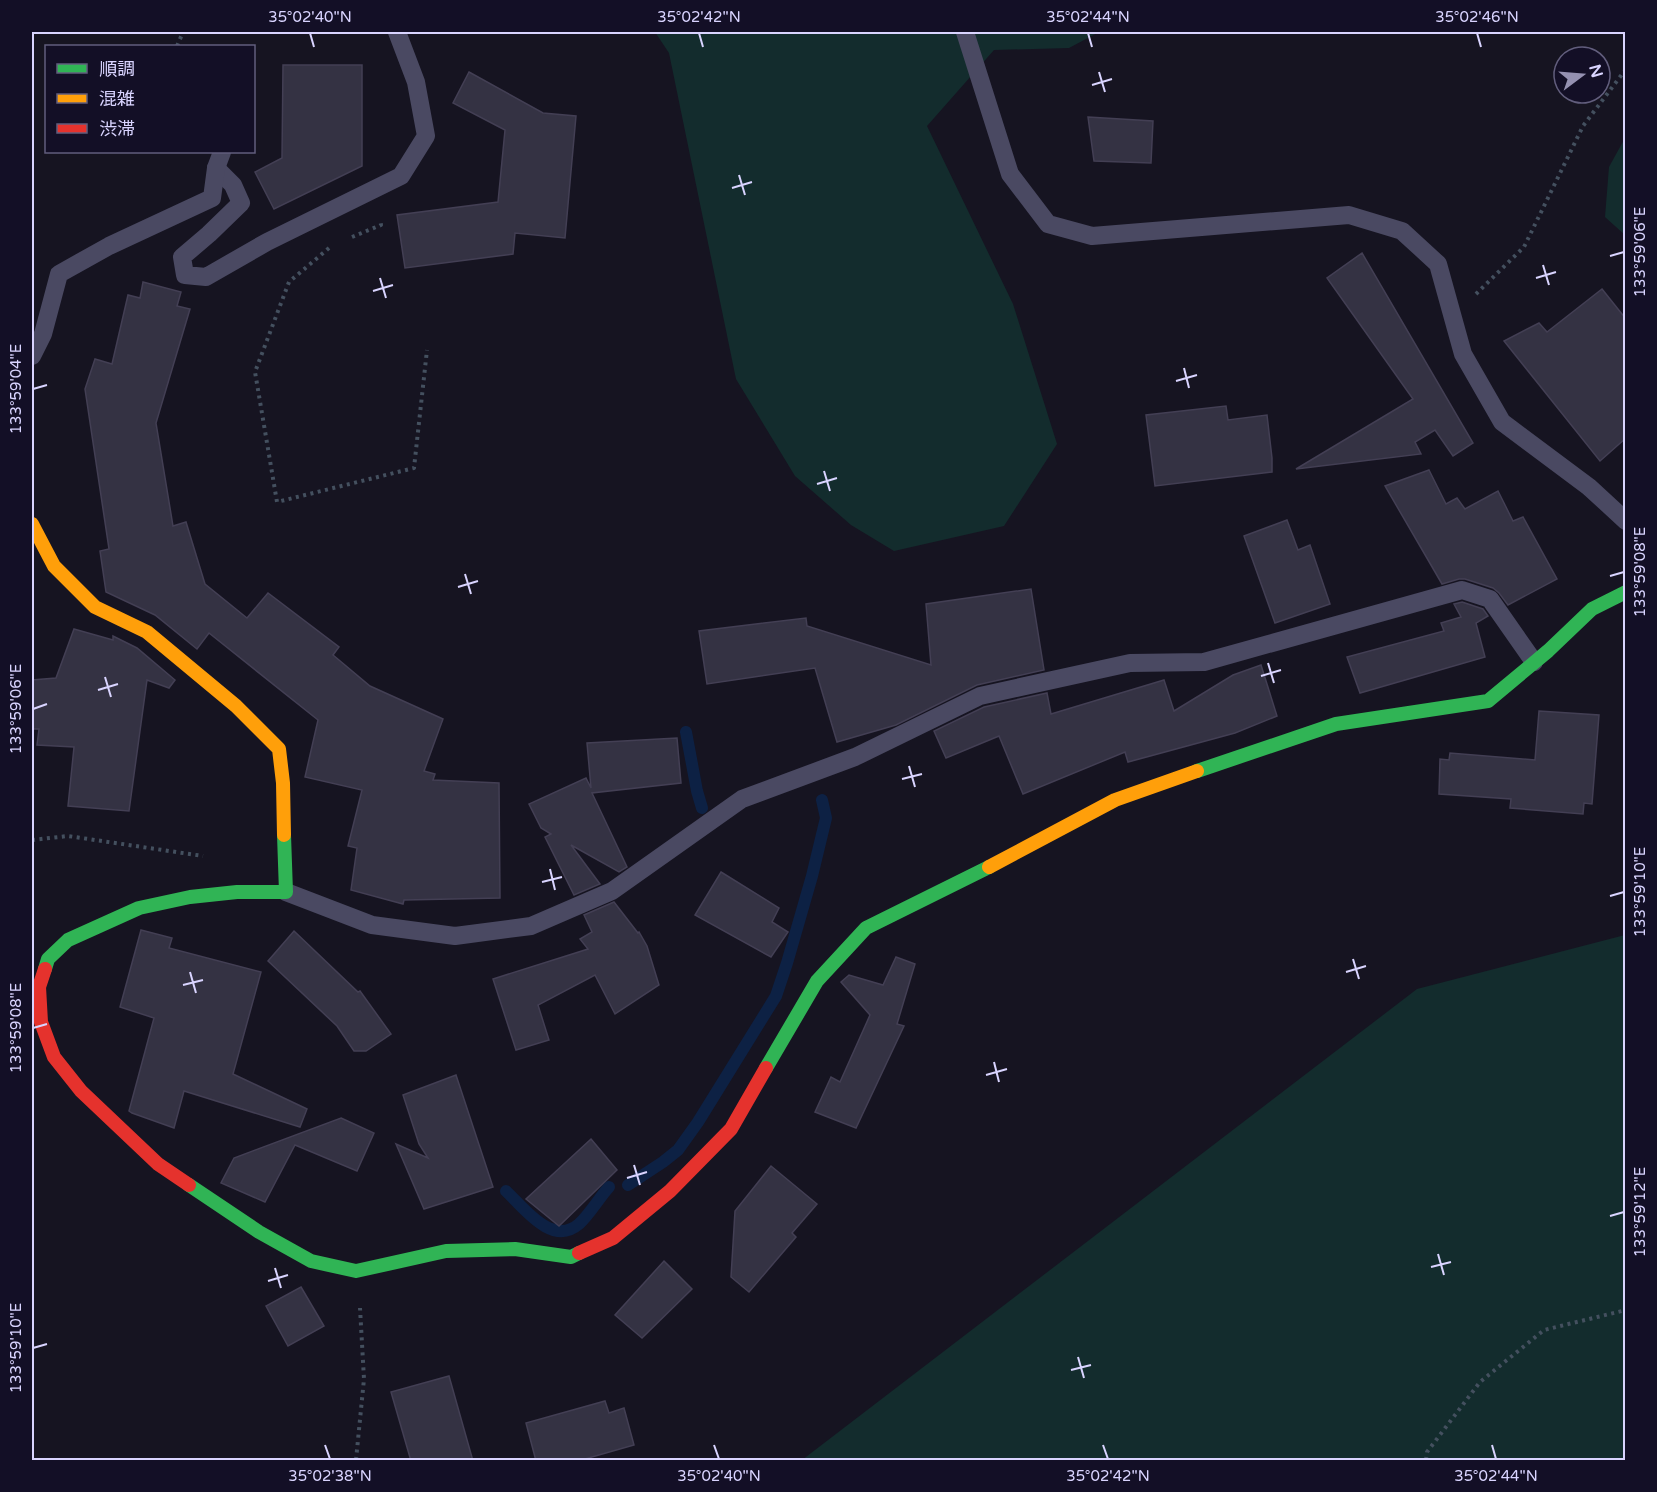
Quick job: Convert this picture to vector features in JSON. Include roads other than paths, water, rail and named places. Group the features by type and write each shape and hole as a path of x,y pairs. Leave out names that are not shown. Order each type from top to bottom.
{"street":[{"path":"32,524 54,566 95,607 147,632 236,706 279,749 283,783 286,892 237,892 189,897 139,908 68,940 48,959 39,987 41,1022 54,1057 81,1091 158,1164 259,1232 311,1261 356,1271 446,1251 515,1249 571,1257 613,1238 670,1191 731,1129 817,981 866,928 965,880 1115,800 1237,756 1336,724 1488,701 1592,609 1626,592"}],"lane":[{"path":"219,160 241,203 182,256 185,275 206,277 267,242 401,176 426,136 416,82 398,32"},
{"path":"965,32 1010,174 1048,224 1092,236 1349,216 1402,231 1438,264 1463,354 1502,422 1589,487 1626,521"},
{"path":"32,356 43,334 59,274 109,246 212,198 219,160"},
{"path":"286,892 372,925 455,936 531,926 612,891 742,799 855,757 980,696 1130,663 1204,662 1462,590 1490,599 1534,662"}],"waterway":[{"path":"686,732 702,808"},
{"path":"628,1185 678,1150 698,1122 776,996 812,876 826,818 822,800"},
{"path":"506,1191 539,1222 559,1231 569,1230 579,1224 609,1187"}]}
